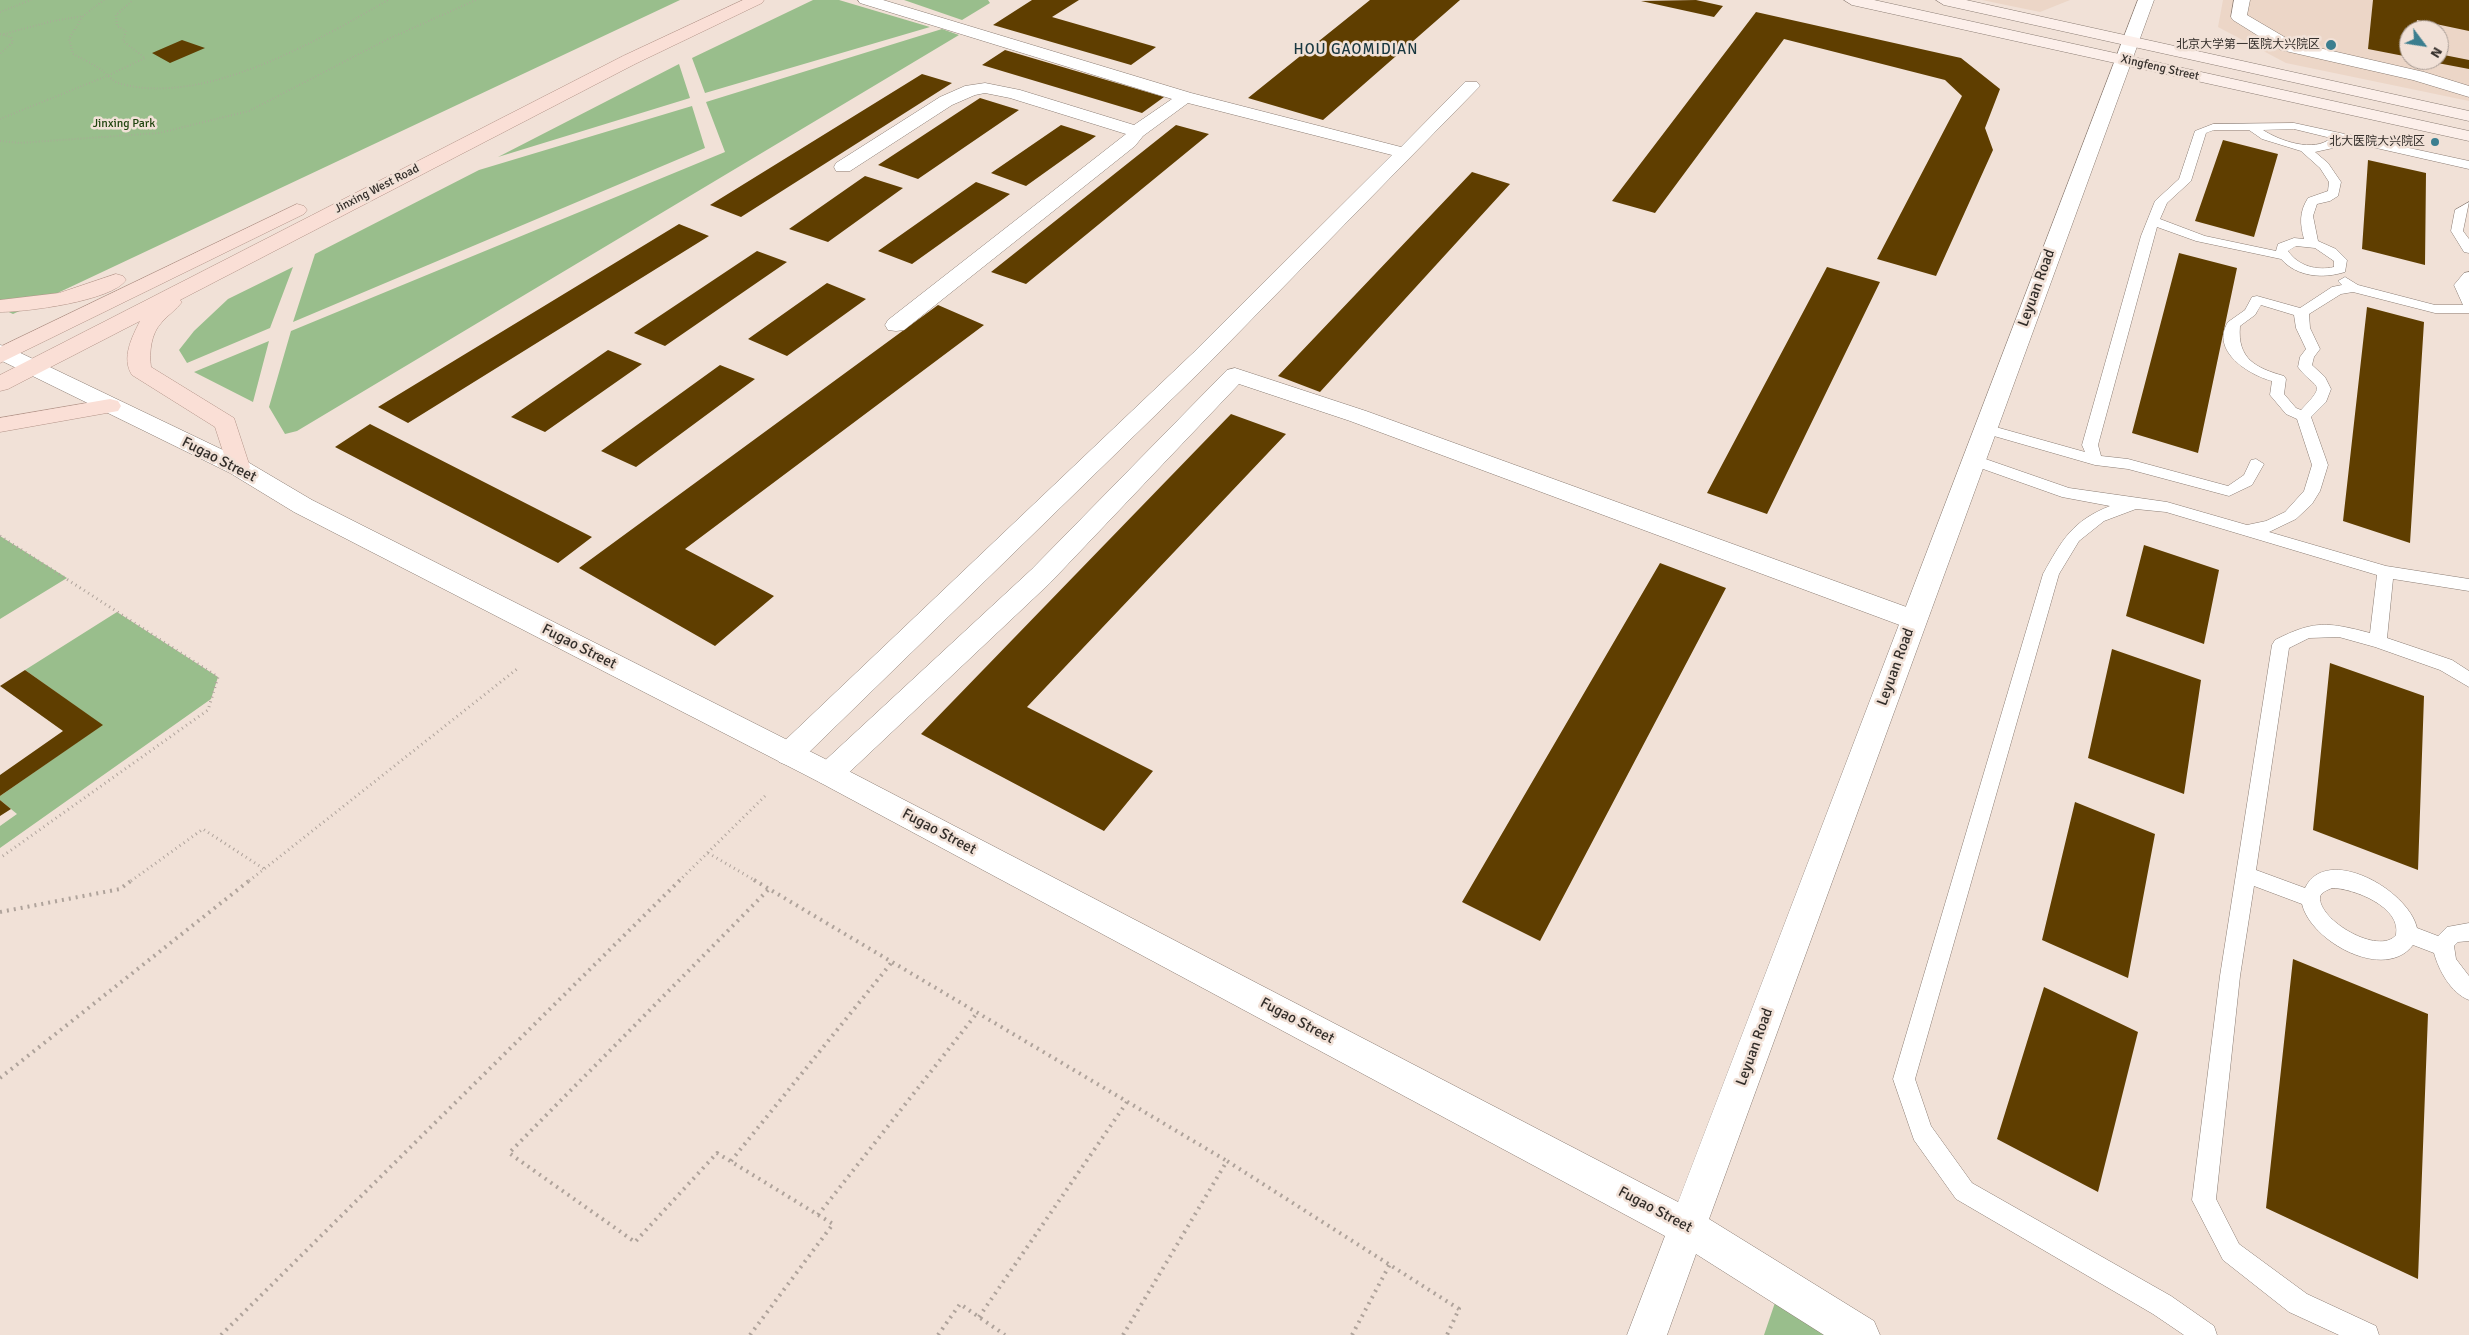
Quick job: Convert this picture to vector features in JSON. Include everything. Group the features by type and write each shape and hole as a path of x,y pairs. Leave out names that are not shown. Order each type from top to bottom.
{"main road":[{"name":"Jinxing West Road","path":"1,354 728,0"},
{"name":"Jinxing West Road","path":"0,384 629,60 756,0"},
{"name":"Xingfeng Street","path":"1852,0 2127,50 2469,116"},
{"name":"Xingfeng Street","path":"1944,0 2127,50 2469,136"},
{"path":"0,306 45,304 92,291 246,220 326,196"},
{"path":"187,287 150,321 138,350 140,370 226,423 238,467"},
{"path":"0,425 110,406"}],"street":[{"path":"866,0 1185,97 1404,153"},
{"name":"Leyuan Road","path":"1647,1335 2146,0"},
{"path":"2242,0 2239,17 2287,46 2418,76 2469,92"},
{"path":"789,754 1201,358 1471,86"},
{"path":"842,167 946,101 971,90 985,88 1014,94 1137,132"},
{"path":"896,325 1129,142 1137,132 1185,97"},
{"name":"Fugao Street","path":"1,354 238,467 303,506 830,774 1687,1227 1860,1335"},
{"path":"830,774 1041,576 1235,375 1358,416 1914,620"}],"lane":[{"path":"2095,460 2090,444 2152,221 2161,201 2185,181 2202,131 2213,127 2294,126 2469,165"},
{"path":"2252,127 2266,137 2305,149 2322,148 2336,141 2339,135"},
{"path":"2305,149 2324,166 2335,182 2334,193 2326,198 2312,201 2307,208 2307,219 2312,244"},
{"path":"2469,206 2461,210 2457,231 2469,249"},
{"path":"2152,221 2175,231 2216,243 2284,256"},
{"path":"2287,244 2312,244 2330,251 2341,260 2340,269 2335,271 2307,269 2289,261 2282,251 2287,244"},
{"path":"2335,271 2353,288"},
{"path":"2469,276 2461,285 2469,304"},
{"path":"2305,367 2307,357 2313,349 2304,328 2303,313 2308,307 2322,301 2337,290 2353,288 2435,309 2469,309"},
{"path":"2279,379 2259,374 2247,366 2231,346 2233,325 2250,312 2256,300 2303,313"},
{"path":"2244,531 2265,529 2282,521 2303,507 2313,490 2320,465 2305,428 2304,417 2322,398 2323,387 2318,375 2305,367 2284,371 2279,379 2276,395 2291,411 2304,417"},
{"path":"1985,429 2095,460 2128,464 2229,491 2243,486 2253,474 2256,464"},
{"path":"1974,460 2068,493 2167,507 2386,572 2469,585"},
{"path":"2167,507 2122,506 2102,515 2074,535 2051,574 1904,1079 1922,1132 1964,1191 2162,1305 2205,1335"},
{"path":"2378,641 2386,572"},
{"path":"2367,1335 2298,1303 2230,1252 2204,1200 2230,976 2281,645 2306,632 2339,631 2378,641 2446,665 2469,680"},
{"path":"2246,875 2311,899"},
{"path":"2330,878 2359,882 2374,889 2398,910 2405,922 2407,933 2404,943 2396,949 2383,952 2368,950 2336,935 2323,924 2314,911 2311,899 2313,889 2320,882 2330,878"},
{"path":"2469,932 2451,936 2444,943 2443,954 2448,967 2469,990"},
{"path":"2407,933 2444,948"}],"path":[{"path":"0,12 31,0"},
{"path":"104,0 83,16 69,39 72,54 99,68 115,82 133,86 172,86 219,81 329,34 388,0"},
{"path":"0,119 107,76 146,58 123,41 126,31 117,26 116,15 133,0"},
{"path":"0,141 19,142 159,133 249,111 386,40 476,0"},
{"path":"0,34 83,16"},
{"path":"0,54 10,47 13,42 11,37 4,34"},
{"path":"0,536 218,677 208,710 0,858"},
{"path":"0,1078 517,669"},
{"path":"221,1335 765,796"},
{"path":"0,912 120,889 203,829 264,869"},
{"path":"708,853 1227,1162 1459,1309 1447,1335"},
{"path":"750,1335 833,1224 717,1153 635,1242 510,1152 769,889"},
{"path":"731,1161 892,962"},
{"path":"818,1215 977,1012"},
{"path":"979,1317 1127,1102"},
{"path":"1123,1335 1227,1162"},
{"path":"1352,1335 1390,1264"},
{"path":"938,1335 960,1304 1005,1335"}],"shaded area":[{"path":"1982,0 2070,0 2040,12"},
{"name":"北京大学第一医院大兴院区","path":"2223,0 2469,0 2469,101 2286,63 2218,27"}],"green space":[{"name":"Jinxing Park","path":"0,0 680,0 13,314 0,308"},
{"path":"813,0 839,0 930,27 705,93 692,58"},
{"path":"904,0 988,0 990,3 962,20"},
{"path":"942,29 959,35 297,431 285,434 269,407 291,331 725,152 706,102"},
{"path":"679,64 690,98 498,157"},
{"path":"692,106 705,148 293,322 315,254 479,170"},
{"path":"293,267 270,328 187,363 179,350 194,331 228,299"},
{"path":"269,341 253,402 194,372"},
{"path":"0,536 67,578 0,619"},
{"path":"117,612 218,677 211,699 0,848 0,826 17,814 0,800 0,796 102,725 25,670"},
{"path":"1781,1285 1860,1335 1764,1335"}],"building":[{"path":"1032,0 1079,0 1052,17 1156,47 1131,65 993,25"},
{"path":"1370,0 1460,0 1323,120 1248,98"},
{"path":"1696,0 1723,6 1714,17 1641,1"},
{"path":"2373,0 2469,0 2469,31 2449,27 2449,20 2399,20 2399,55 2368,49"},
{"path":"1756,12 1961,58 2000,89 1985,128 1993,150 1936,276 1877,259 1962,96 1945,80 1784,39 1655,213 1612,201"},
{"path":"182,40 205,48 170,63 152,53"},
{"path":"1005,50 1164,97 1142,113 982,65"},
{"path":"2449,56 2469,60 2469,69 2449,65"},
{"path":"922,74 952,83 741,217 710,205"},
{"path":"980,98 1019,110 918,179 878,165"},
{"path":"1061,125 1096,136 1026,186 991,173"},
{"path":"1176,125 1209,134 1026,284 991,272"},
{"path":"2223,140 2278,154 2254,237 2195,221"},
{"path":"2368,160 2426,173 2425,265 2362,249"},
{"path":"1472,172 1510,184 1320,392 1278,376"},
{"path":"865,176 903,188 828,242 789,229"},
{"path":"976,182 1010,194 912,264 878,251"},
{"path":"679,224 709,236 408,423 378,407"},
{"path":"757,251 787,262 665,346 634,333"},
{"path":"2179,253 2237,268 2198,453 2132,433"},
{"path":"1827,267 1880,282 1767,514 1707,493"},
{"path":"827,283 866,299 787,356 748,339"},
{"path":"938,305 984,325 685,549 774,596 715,646 579,568"},
{"path":"2367,307 2424,322 2410,543 2343,521"},
{"path":"608,350 642,364 545,432 511,417"},
{"path":"720,365 755,379 636,467 601,451"},
{"path":"1231,414 1286,434 1027,707 1153,771 1104,831 921,734"},
{"path":"370,424 592,537 558,563 335,447"},
{"path":"2144,545 2219,570 2204,644 2126,616"},
{"path":"1660,563 1726,588 1540,941 1462,902"},
{"path":"2112,649 2201,680 2184,794 2088,758"},
{"path":"2330,663 2424,696 2418,870 2313,830"},
{"path":"25,670 103,725 0,796 0,775 63,731 0,686"},
{"path":"0,800 11,809 0,816"},
{"path":"2075,802 2155,834 2128,978 2042,940"},
{"path":"2293,959 2428,1014 2418,1279 2266,1208"},
{"path":"2044,987 2138,1032 2098,1192 1997,1139"}],"place":[{"name":"北京大学第一医院大兴院区","path":"2331,45"},
{"name":"北大医院大兴院区","path":"2435,142"}],"district":[{"name":"HOU GAOMIDIAN","path":"1356,50"}]}
